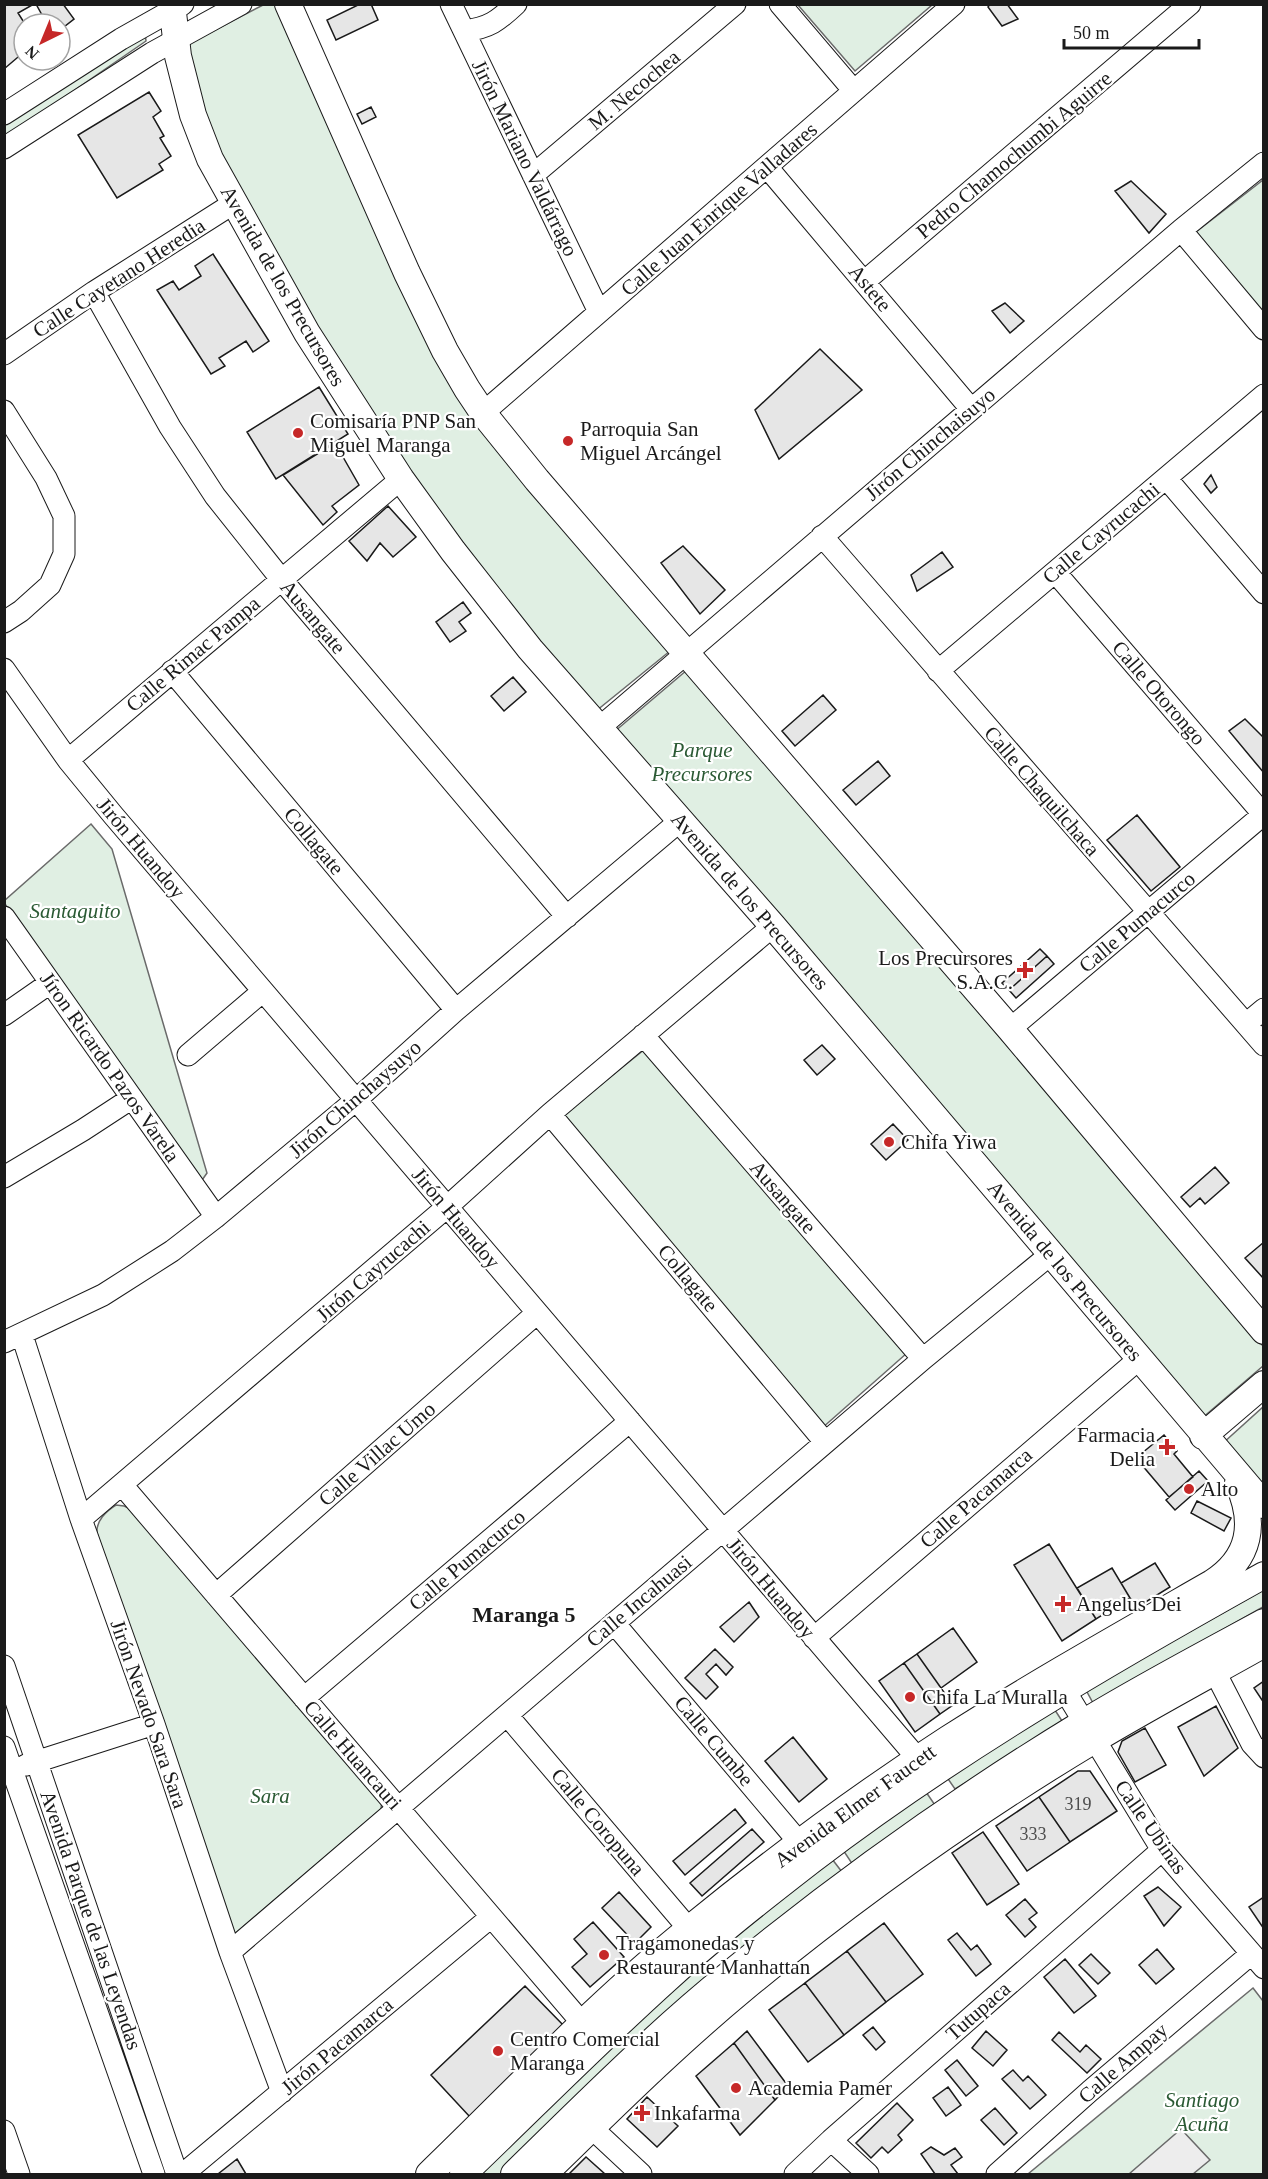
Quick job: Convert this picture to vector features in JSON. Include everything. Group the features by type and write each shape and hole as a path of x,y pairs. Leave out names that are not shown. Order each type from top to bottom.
{"main road":[{"path":"288,4 407,273 445,351 483,413 537,480 1010,1029 1263,1331"},
{"name":"Avenida de los Precursores","path":"176,6 178,56 193,115 210,159 307,333 401,479 490,600 773,926 1263,1505"},
{"path":"1203,1436 1263,1384"},
{"name":"Avenida Elmer Faucett","path":"1189,1606 1228,1572 1242,1553 1247,1539 1249,1526 1244,1498 1224,1460"},
{"name":"Avenida Elmer Faucett","path":"463,2175 660,1970 807,1851 923,1768 1059,1681 1189,1606 1263,1575"},
{"path":"514,2175 671,2052 736,1981 848,1894 951,1809 1089,1731 1263,1622"},
{"path":"848,1894 962,1825 1089,1731 1215,1672 1263,1644"},
{"path":"923,1768 951,1809"},
{"path":"698,1937 736,1981"},
{"name":"Avenida Elmer Faucett","path":"429,2175 583,2024 660,1970"},
{"path":"544,2175 584,2121"}],"street":[{"path":"4,148 176,39 241,4"},
{"name":"Jirón Mariano Valdárrago","path":"451,4 599,312"},
{"path":"464,31 494,24 516,4"},
{"name":"M. Necochea","path":"533,175 735,4"},
{"path":"780,4 854,92"},
{"name":"Calle Juan Enrique Valladares","path":"483,413 954,4"},
{"name":"Pedro Chamochumbi Aguirre","path":"864,281 1190,4"},
{"path":"4,114 176,6"},
{"name":"Jirón Chinchaisuyo","path":"599,728 1181,230 1263,163"},
{"name":"Astete","path":"767,167 971,409"},
{"name":"Calle Cayetano Heredia","path":"4,354 94,292 234,202"},
{"path":"1181,230 1263,328"},
{"name":"Ausangate","path":"94,292 170,428 214,496 281,579 567,917"},
{"name":"Calle Cayrucachi","path":"938,671 1263,395"},
{"path":"4,411 46,478 64,516 64,554 50,585 21,611 4,622"},
{"path":"1166,478 1263,593"},
{"name":"Calle Rimac Pampa","path":"68,760 401,479"},
{"name":"Calle Chaquilchaca","path":"822,536 1263,1046"},
{"name":"Calle Otorongo","path":"1055,572 1263,814"},
{"name":"Jirón Huandoy","path":"4,669 68,760 923,1768"},
{"name":"Collagate","path":"172,671 456,1010"},
{"name":"Calle Pumacurco","path":"1010,1029 1263,814"},
{"name":"Jirón Chinchaysuyo","path":"13,1339 103,1295 172,1251 216,1218 356,1100 456,1010 681,820"},
{"name":"Jíron Ricardo Pazos Varela","path":"4,917 216,1218"},
{"name":"Jirón Cayrucachi","path":"81,1519 123,1486 447,1207 550,1114 773,926"},
{"path":"4,1015 50,983"},
{"path":"188,1055 263,991"},
{"path":"1246,1024 1263,1009"},
{"name":"Ausangate","path":"643,1035 923,1359"},
{"path":"4,1177 132,1098"},
{"name":"Collagate","path":"550,1114 825,1442"},
{"name":"Calle Incahuasi","path":"230,1952 825,1442 1051,1254"},
{"name":"Calle Villac Umo","path":"216,1595 537,1313"},
{"name":"Jirón Nevado Sara Sara","path":"13,1339 81,1519 154,1724 230,1952 282,2092"},
{"name":"Calle Pacamarca","path":"814,1638 1139,1359"},
{"name":"Calle Pumacurco","path":"304,1698 630,1421"},
{"name":"Calle Huancauri","path":"123,1486 583,2024"},
{"name":"Calle Cumbe","path":"614,1623 807,1851"},
{"name":"Avenida Parque de las Leyendas","path":"4,1666 12,1713 38,1760 177,2175"},
{"path":"1215,1672 1252,1744 1263,1756"},
{"name":"Calle Ubinas","path":"1059,1681 1162,1850 1257,1961"},
{"name":"Calle Coropuna","path":"507,1715 698,1937"},
{"path":"13,1769 154,1724"},
{"name":"Avenida Parque de las Leyendas","path":"4,1747 154,2175"},
{"name":"Tutupaca","path":"795,2175 831,2140 1162,1850"},
{"name":"Jirón Pacamarca","path":"183,2175 491,1917"},
{"name":"Calle Ampay","path":"997,2175 1090,2091 1257,1961"},
{"path":"584,2121 641,2175"},
{"path":"4,2131 19,2175"},
{"path":"831,2140 868,2175"}],"green space":[{"name":"Parque Precursores","path":"263,5 280,5 466,406 670,651 596,711 406,480 243,208 205,119 188,44"},
{"path":"798,5 932,5 855,71"},
{"path":"145,33 146,41 5,138 5,122"},
{"path":"1263,180 1263,313 1196,232"},
{"name":"Parque Precursores","path":"687,670 1263,1346 1263,1366 1201,1419 614,732"},
{"name":"Santaguito","path":"91,824 112,849 207,1173 200,1183 4,901"},
{"path":"645,1049 907,1353 821,1429 561,1117"},
{"path":"1263,1407 1263,1491 1222,1444"},
{"name":"Sara","path":"116,1505 133,1510 382,1799 381,1809 231,1937 97,1533 102,1517"},
{"path":"1263,1590 1263,1607 1093,1703 1086,1690"},
{"path":"1053,1707 1064,1724 955,1789 944,1773"},
{"path":"926,1792 937,1808 853,1865 843,1850"},
{"path":"832,1859 842,1872 737,1957 729,1942"},
{"path":"699,1962 710,1976 614,2064 501,2174 476,2174"},
{"name":"Santiago Acuña","path":"1253,1988 1263,2001 1263,2174 1028,2174"}],"shaded area":[{"path":"1181,2129 1210,2160 1193,2174 1129,2174"}],"building":[{"path":"4,4 34,4 20,12 12,12 12,62 4,69"},
{"path":"36,4 63,4 69,12 40,12"},
{"path":"360,4 371,4 378,20 336,40 327,20"},
{"path":"990,4 1007,4 1018,19 1002,26 988,7"},
{"path":"149,92 161,111 153,117 164,136 160,138 171,156 159,164 163,170 117,198 78,135"},
{"path":"371,107 376,117 362,124 357,114"},
{"path":"1131,181 1166,214 1149,233 1115,191"},
{"path":"213,254 269,341 253,352 246,341 219,358 225,366 211,374 157,290 173,281 179,290 201,276 195,266"},
{"path":"1005,303 1024,321 1010,333 992,311"},
{"path":"820,349 862,390 779,459 755,410"},
{"name":"Comisaría PNP San Miguel Maranga","path":"319,387 348,434 276,479 247,432"},
{"path":"335,443 359,485 332,506 337,512 323,525 283,475"},
{"path":"1211,475 1217,487 1211,493 1204,484"},
{"path":"388,506 416,537 393,557 380,543 367,561 349,541"},
{"path":"683,546 725,590 700,614 661,563"},
{"path":"942,552 953,567 917,591 911,575"},
{"path":"463,602 471,613 459,622 466,631 450,642 436,622"},
{"path":"513,677 526,692 504,711 491,696"},
{"path":"823,695 836,710 795,746 782,731"},
{"path":"1245,719 1264,738 1264,773 1229,731"},
{"path":"878,761 890,776 856,805 843,790"},
{"path":"1137,815 1180,867 1151,891 1107,840"},
{"name":"Los Precursores S.A.C.","path":"1040,949 1047,956 1009,990 1002,983"},
{"path":"1047,956 1054,964 1016,998 1009,990"},
{"path":"822,1045 835,1059 817,1075 804,1060"},
{"name":"Chifa Yiwa","path":"893,1124 908,1140 886,1160 871,1144"},
{"path":"1215,1167 1229,1183 1205,1204 1200,1198 1190,1207 1181,1197"},
{"path":"1264,1242 1264,1279 1245,1258"},
{"path":"1164,1435 1177,1451 1174,1454 1193,1477 1169,1497 1136,1458"},
{"name":"Alto","path":"1199,1471 1208,1481 1175,1510 1166,1500"},
{"path":"1197,1501 1231,1518 1224,1531 1191,1513"},
{"name":"Angelus Dei","path":"1049,1544 1096,1619 1062,1641 1014,1565"},
{"path":"1155,1563 1170,1587 1136,1608 1121,1583"},
{"path":"1112,1568 1130,1598 1096,1619 1077,1588"},
{"path":"749,1602 759,1617 734,1642 720,1627"},
{"path":"953,1628 977,1662 941,1688 917,1654"},
{"path":"715,1649 733,1667 726,1675 716,1664 706,1674 718,1687 706,1699 685,1678"},
{"path":"917,1654 953,1705 940,1714 904,1663"},
{"name":"Chifa La Muralla","path":"904,1663 940,1714 915,1732 879,1681"},
{"path":"1264,1681 1264,1703 1254,1688"},
{"path":"1216,1706 1238,1748 1204,1776 1178,1727"},
{"path":"1145,1728 1166,1765 1135,1782 1118,1752 1122,1741"},
{"path":"793,1737 827,1779 799,1802 765,1761"},
{"path":"1078,1771 1090,1771 1117,1811 1070,1842 1039,1797"},
{"path":"1039,1797 1070,1842 1027,1871 996,1826"},
{"path":"735,1809 746,1823 685,1875 673,1861"},
{"path":"752,1829 764,1842 702,1896 690,1883"},
{"path":"983,1832 1019,1884 987,1905 952,1853"},
{"path":"1158,1887 1181,1907 1164,1926 1144,1896"},
{"path":"619,1892 651,1927 635,1943 602,1908"},
{"path":"1264,1897 1264,1929 1249,1907"},
{"path":"1025,1899 1037,1913 1029,1919 1036,1927 1025,1937 1006,1915"},
{"name":"Tragamonedas y Restaurante Manhattan","path":"593,1922 624,1957 590,1987 572,1967 587,1954 574,1939"},
{"path":"884,1923 923,1974 886,2002 847,1951"},
{"path":"957,1933 971,1950 977,1945 991,1964 976,1976 948,1940"},
{"path":"1157,1949 1174,1969 1156,1984 1139,1965"},
{"path":"847,1951 886,2002 844,2035 805,1983"},
{"path":"1091,1954 1110,1973 1098,1984 1079,1965"},
{"path":"1065,1959 1096,1996 1074,2013 1044,1977"},
{"path":"805,1983 844,2035 808,2062 769,2010"},
{"name":"Centro Comercial Maranga","path":"525,1986 565,2027 470,2117 431,2075"},
{"path":"873,2027 885,2042 876,2050 863,2035"},
{"path":"747,2031 788,2086 775,2100 734,2043"},
{"path":"986,2031 1007,2050 993,2066 972,2048"},
{"path":"1059,2032 1080,2052 1086,2045 1101,2059 1087,2073 1052,2040"},
{"name":"Academia Pamer","path":"734,2043 775,2100 740,2135 696,2076"},
{"path":"957,2060 978,2086 966,2096 945,2070"},
{"path":"1013,2070 1023,2081 1028,2076 1046,2095 1030,2109 1002,2079"},
{"path":"948,2087 961,2105 946,2116 933,2098"},
{"path":"647,2097 678,2126 657,2147 627,2119"},
{"path":"897,2103 913,2120 898,2135 902,2140 888,2153 882,2147 871,2158 856,2143"},
{"path":"995,2108 1017,2133 1004,2145 981,2120"},
{"path":"931,2147 944,2155 955,2148 962,2157 951,2165 958,2174 935,2174 921,2154"},
{"path":"586,2157 605,2174 569,2174"},
{"path":"237,2159 246,2174 218,2174"}],"place":[{"name":"Comisaría PNP San Miguel Maranga","path":"298,433"},
{"name":"Parroquia San Miguel Arcángel","path":"568,441"},
{"name":"Los Precursores S.A.C.","path":"1025,970"},
{"name":"Chifa Yiwa","path":"889,1142"},
{"name":"Farmacia Delia","path":"1167,1447"},
{"name":"Alto","path":"1189,1489"},
{"name":"Angelus Dei","path":"1063,1604"},
{"name":"Chifa La Muralla","path":"910,1697"},
{"name":"Tragamonedas y Restaurante Manhattan","path":"604,1955"},
{"name":"Centro Comercial Maranga","path":"498,2051"},
{"name":"Academia Pamer","path":"736,2088"},
{"name":"Inkafarma","path":"642,2113"}],"district":[{"name":"Maranga 5","path":"524,1614"}]}
